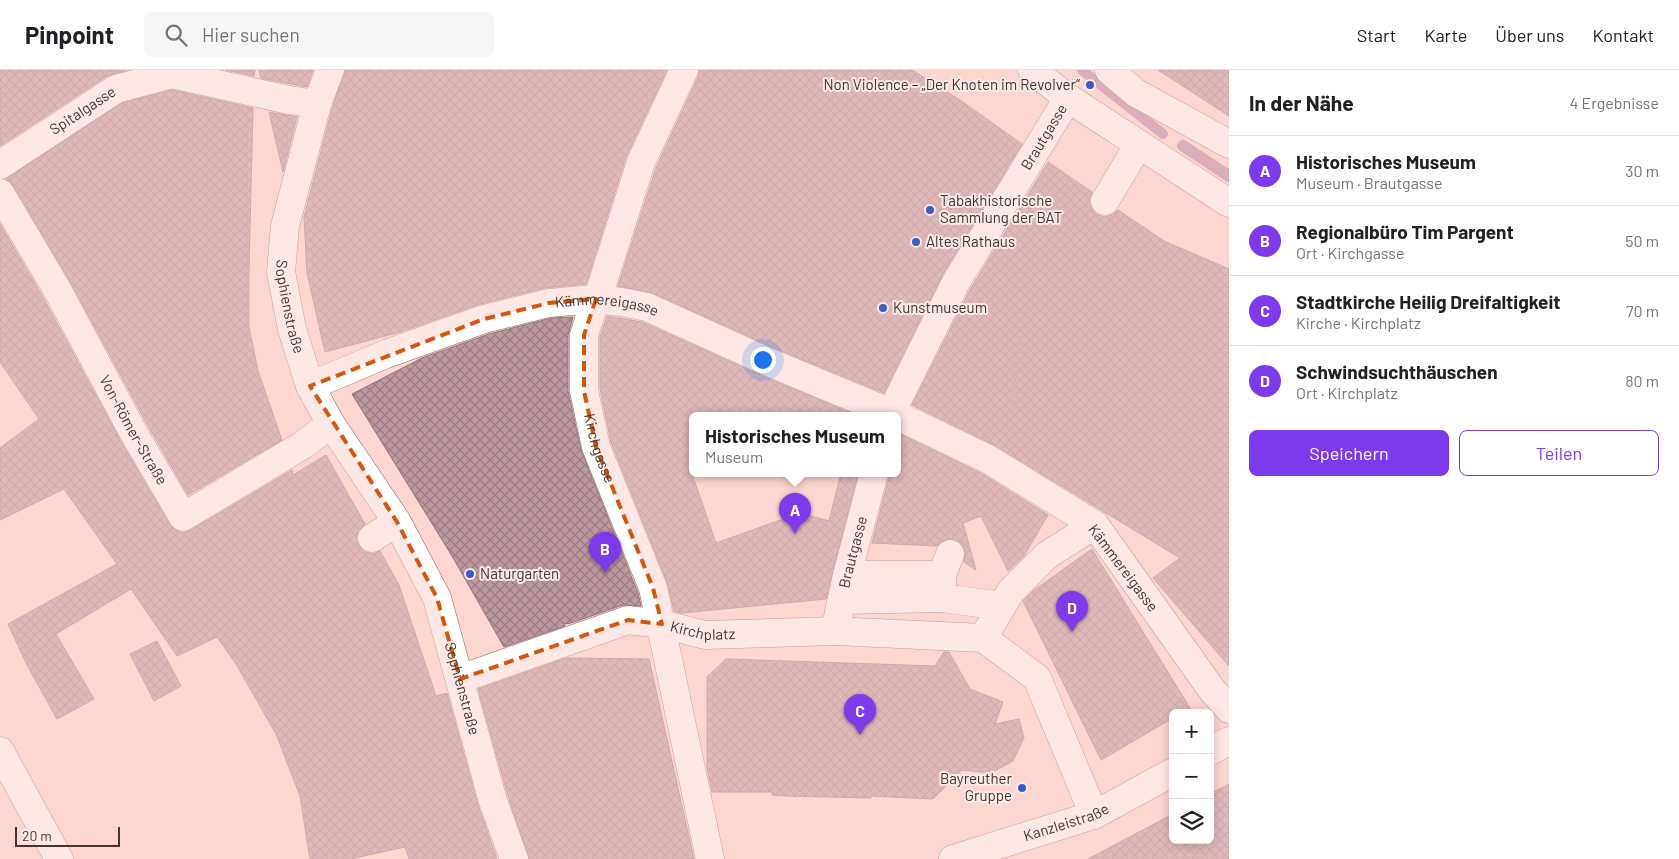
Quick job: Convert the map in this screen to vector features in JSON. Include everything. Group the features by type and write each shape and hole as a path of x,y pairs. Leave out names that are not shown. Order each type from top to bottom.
{"street":[{"name":"Sophienstraße","path":"330,70 317,104 284,226 281,272 292,329 310,386 331,424 397,522 437,598 493,801 514,859"},
{"name":"Kirchgasse","path":"662,624 653,588 596,447 584,391 584,335 596,299 602,288 641,162 684,70"},
{"path":"1032,70 1068,98 1229,203"},
{"path":"1109,70 1136,93 1229,144"},
{"name":"Spitalgasse","path":"0,165 116,89 168,72 289,100 317,104"},
{"name":"Brautgasse","path":"895,412 956,282 1068,98"},
{"path":"1105,201 1139,144"},
{"name":"Von-Römer-Straße","path":"0,193 54,295 183,516 303,444 331,424"},
{"name":"Kämmereigasse","path":"310,386 386,354 484,319 549,304 596,299 647,307 766,361 887,412"},
{"name":"Kämmereigasse","path":"901,418 990,453 1094,525 1212,690 1229,709"},
{"name":"Brautgasse","path":"835,631 844,588 873,477"},
{"path":"372,538 397,522"},
{"path":"1094,525 1047,555 1011,591 984,638 1037,678 1094,814"},
{"path":"844,588 945,576 1002,606"},
{"path":"460,679 628,620 662,624"},
{"name":"Kirchplatz","path":"710,859 662,624 705,635 835,631 984,638"},
{"path":"0,751 59,859"},
{"name":"Kanzleistraße","path":"952,859 1094,814 1169,774"}],"path":[{"path":"1012,405 1020,336"},
{"path":"293,584 307,576"}],"highlighted area":[{"path":"596,299 584,335 584,391 596,447 653,588 662,624 628,620 460,679 437,598 397,522 310,386 484,319 549,303"}],"building":[{"path":"0,70 127,70 107,76 0,146"},
{"path":"226,70 255,70 254,76"},
{"path":"259,70 313,70 307,87 261,78"},
{"path":"345,70 667,70 626,157 586,284 545,288 480,304 400,332 325,352 307,273 304,217 332,109"},
{"path":"699,70 912,70 960,100 1022,144 943,274 884,393 772,347 653,293 618,286 656,168 698,77"},
{"path":"1158,70 1229,70 1229,116"},
{"path":"172,90 253,108 249,327 258,371 282,440 188,495 147,424 71,283 13,185 6,179 122,103"},
{"path":"269,112 297,117 283,172"},
{"path":"1048,162 1092,192 1089,201 1097,215 1105,217 1112,215 1118,210 1164,241 1229,269 1229,666 1153,578 1180,558 996,446 912,405 970,290"},
{"path":"0,224 44,299 120,440 170,525 175,530 183,533 191,530 292,470 293,475 326,455 365,524 358,531 356,539 359,546 365,552 373,554 380,551 399,585 436,696 447,693 478,805 497,859 409,859 405,847 350,859 310,859 300,796 276,734 236,664 217,637 177,656 131,589 56,634 94,699 57,719 27,665 8,624 117,564 64,489 0,520 0,448 39,419 0,362"},
{"path":"607,316 642,322 760,375 849,412 689,412 689,477 693,477 716,543 800,513 829,521 840,477 857,477 826,599 682,613 674,611 667,582 611,442 600,389 600,337"},
{"path":"573,317 568,335 568,391 581,450 638,593 641,606 623,605 564,624 565,626 504,647 452,556 352,394 422,358 489,334 552,318"},
{"path":"901,434 981,473 1048,515 1024,556 1008,571 981,516 963,523 976,570 964,562 965,551 962,544 955,539 947,539 937,546 872,543 889,477 898,479 898,477 901,477"},
{"path":"1092,549 1190,708 1169,709 1169,720 1101,760 1023,601 1033,591"},
{"path":"157,641 181,686 154,701 130,654"},
{"path":"944,652 949,652 970,689 1003,702 995,724 1019,719 1024,738 1013,761 991,773 962,770 933,799 871,796 871,798 785,796 772,795 772,792 712,792 707,767 707,677 726,659 935,666"},
{"path":"566,658 649,659 694,859 529,859 508,796 478,689"},
{"path":"1229,784 1229,859 1088,859 1169,816 1169,844 1214,844 1214,792"}],"waterway":[{"path":"1082,70 1163,134"},
{"path":"1229,175 1182,146 1229,177"}],"place":[{"name":"Non Violence – „Der Knoten im Revolver“","path":"1090,85"},
{"name":"Tabakhistorische Sammlung der BAT","path":"930,210"},
{"name":"Altes Rathaus","path":"916,242"},
{"name":"Kunstmuseum","path":"883,308"},
{"name":"Historisches Museum","path":"795,534"},
{"name":"Regionalbüro Tim Pargent","path":"605,573"},
{"name":"Naturgarten","path":"470,574"},
{"name":"Schwindsuchthäuschen","path":"1072,632"},
{"name":"Stadtkirche Heilig Dreifaltigkeit","path":"860,735"},
{"name":"Bayreuther Gruppe","path":"1022,788"}]}
